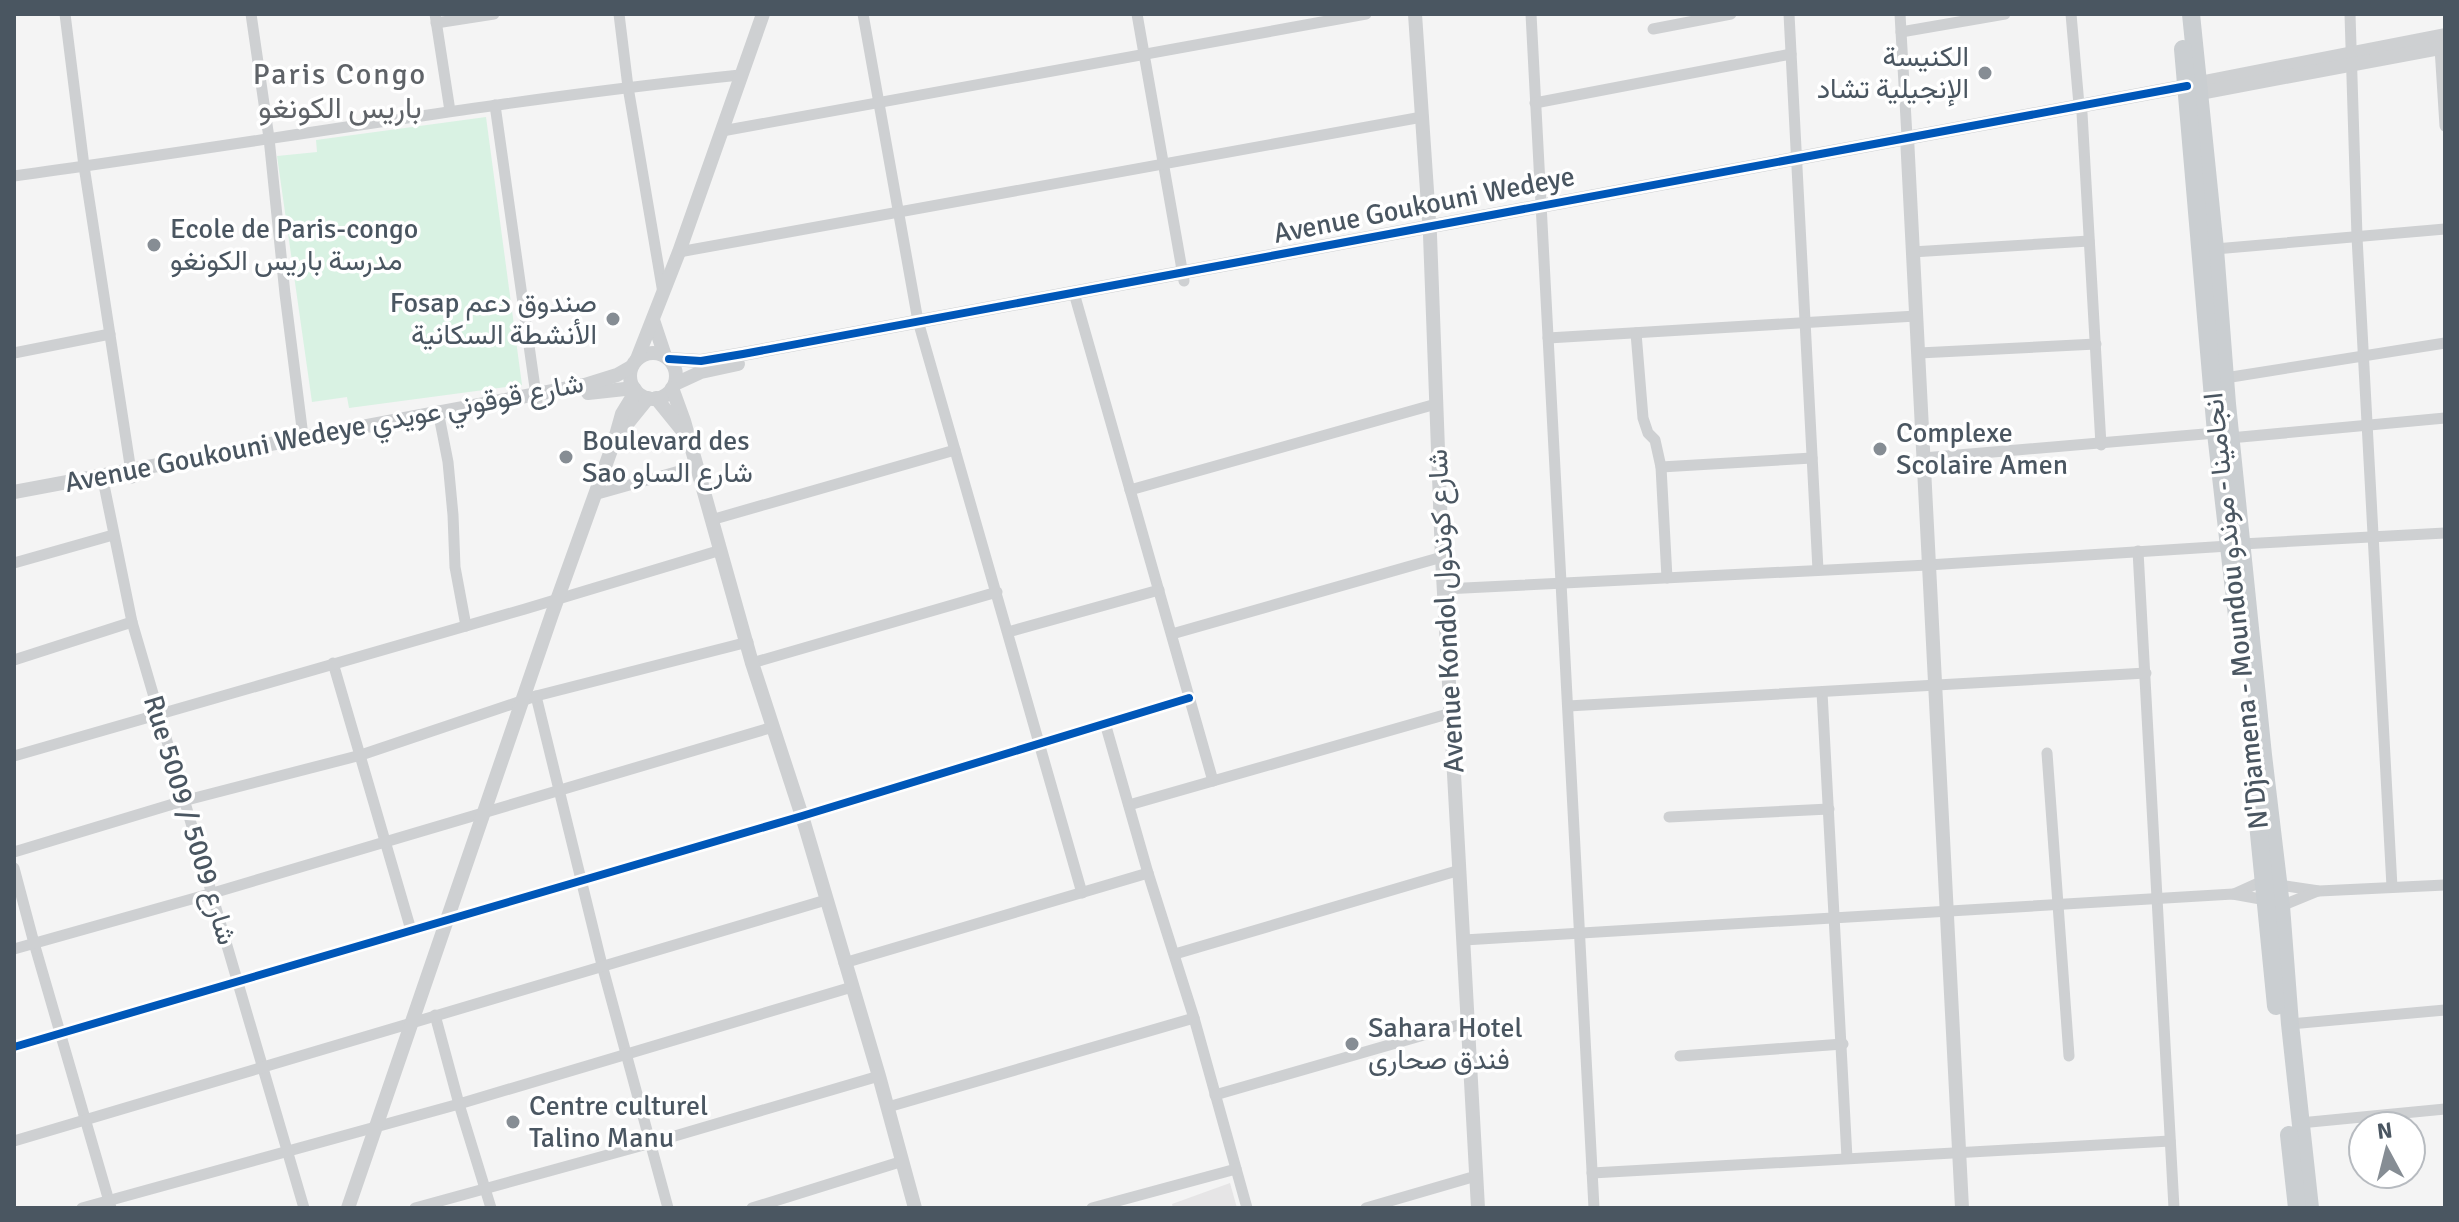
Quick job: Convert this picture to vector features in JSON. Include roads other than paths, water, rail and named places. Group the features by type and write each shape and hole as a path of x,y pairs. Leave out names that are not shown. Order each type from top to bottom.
{"main road":[{"name":"N'Djamena - Moundou انجامينا - موندو","path":"2179,14 2194,89 2215,249 2227,404 2223,436"},
{"path":"2191,14 2194,89"},
{"name":"N'Djamena - Moundou انجامينا - موندو","path":"2194,89 2223,436 2274,903 2297,1208"},
{"name":"N'Djamena - Moundou انجامينا - موندو","path":"2274,903 2310,1208"}],"street":[{"path":"65,14 84,166 132,474"},
{"path":"251,14 269,138 303,436"},
{"path":"450,111 435,19 494,14"},
{"path":"619,14 628,87 663,293"},
{"path":"688,438 630,378 679,252 763,14"},
{"path":"863,14 920,325 1082,893"},
{"path":"1137,14 1184,277"},
{"path":"722,131 1366,14"},
{"name":"Avenue Kondol شارع كوندول","path":"1415,14 1429,231 1442,557 1478,1208"},
{"path":"1531,14 1594,1208"},
{"path":"1653,29 1731,14"},
{"path":"1789,14 1818,570"},
{"path":"1900,14 1962,1208"},
{"path":"1901,32 2005,14"},
{"path":"2071,14 2101,445"},
{"path":"2350,14 2357,237 2392,887"},
{"path":"2443,43 2445,126"},
{"name":"Avenue Goukouni Wedeye","path":"674,386 701,372 920,325 2443,43"},
{"path":"1535,103 1791,54"},
{"path":"14,176 450,111 740,75"},
{"path":"495,105 536,398"},
{"path":"679,252 1422,117"},
{"path":"2215,249 2445,229"},
{"path":"1912,252 2089,241"},
{"name":"Avenue Goukouni Wedeye","path":"667,357 701,361 1076,300 1184,277"},
{"path":"1076,300 1213,781"},
{"path":"1548,338 1916,316"},
{"path":"653,320 676,373 674,386 711,520 752,663 802,816 915,1208"},
{"path":"1636,333 1643,418 1648,433 1655,440 1661,467 1667,578"},
{"path":"14,353 110,334"},
{"path":"2225,378 2445,343"},
{"path":"1919,353 2096,344"},
{"path":"634,363 650,353 667,357"},
{"name":"Avenue Goukouni Wedeye شارع قوقوني عويدي","path":"14,492 440,421 602,381 634,363"},
{"path":"643,394 663,397 674,386"},
{"path":"348,1208 485,812 529,698 557,599 615,439 618,422 615,405 601,390"},
{"name":"Avenue Goukouni Wedeye شارع قوقوني عويدي","path":"132,474 303,436 536,398 601,390 643,394"},
{"path":"618,422 643,394"},
{"path":"615,439 643,394"},
{"path":"1130,490 1436,404"},
{"path":"1923,458 2445,418"},
{"path":"440,421 450,488 455,567 466,626"},
{"path":"711,520 955,450"},
{"path":"1661,467 1812,458"},
{"path":"594,495 697,466"},
{"name":"Avenue Goukouni Wedeye شارع قوقوني عويدي","path":"14,500 103,479"},
{"name":"Rue 5009 / شارع 5009","path":"103,479 132,622 304,1208"},
{"path":"1444,589 1928,565 2445,533"},
{"path":"14,563 113,535"},
{"path":"14,756 721,550"},
{"path":"2138,551 2174,1208"},
{"path":"1172,634 1442,557"},
{"path":"1008,632 1159,590"},
{"path":"752,663 997,592"},
{"path":"14,660 132,622"},
{"path":"14,852 183,801 361,755 529,698 748,642"},
{"path":"333,663 411,930"},
{"path":"1568,706 2146,673"},
{"path":"1822,692 1847,1158"},
{"path":"529,698 560,790 602,965 668,1208"},
{"path":"14,1047 802,816 1189,698"},
{"path":"1129,805 1451,713"},
{"path":"1105,723 1194,1018 1247,1208"},
{"path":"14,949 773,727"},
{"path":"2047,753 2069,1056"},
{"path":"1669,817 1829,809"},
{"path":"14,868 110,1204"},
{"path":"1175,954 1460,870"},
{"path":"844,963 1148,873"},
{"path":"1464,940 2158,900 2233,894 2272,882 2319,891"},
{"path":"2233,894 2274,903 2319,891 2445,885"},
{"path":"14,1141 826,900"},
{"path":"82,1208 110,1204 286,1151 459,1104 852,987"},
{"path":"2290,1024 2445,1010"},
{"path":"435,1015 491,1208"},
{"path":"888,1107 1194,1018"},
{"path":"1215,1095 1469,1022"},
{"path":"1680,1056 1843,1044"},
{"path":"415,1208 879,1076"},
{"path":"2300,1123 2445,1109"},
{"path":"1592,1173 2170,1141"},
{"path":"752,1208 903,1161"},
{"path":"1092,1208 1236,1169"},
{"path":"1366,1208 1476,1176"}],"place":[{"name":"الكنيسة الإنجيلية تشاد","path":"1985,73"},
{"name":"Ecole de Paris-congo مدرسة باريس الكونغو","path":"154,245"},
{"name":"Fosap صندوق دعم الأنشطة السكانية","path":"613,319"},
{"name":"Complexe Scolaire Amen","path":"1880,449"},
{"name":"Boulevard des Sao شارع الساو","path":"566,457"},
{"name":"Sahara Hotel فندق صحارى","path":"1352,1044"},
{"name":"Centre culturel Talino Manu","path":"513,1122"}],"district":[{"name":"Paris Congo باريس الكونغو","path":"340,91"}]}
